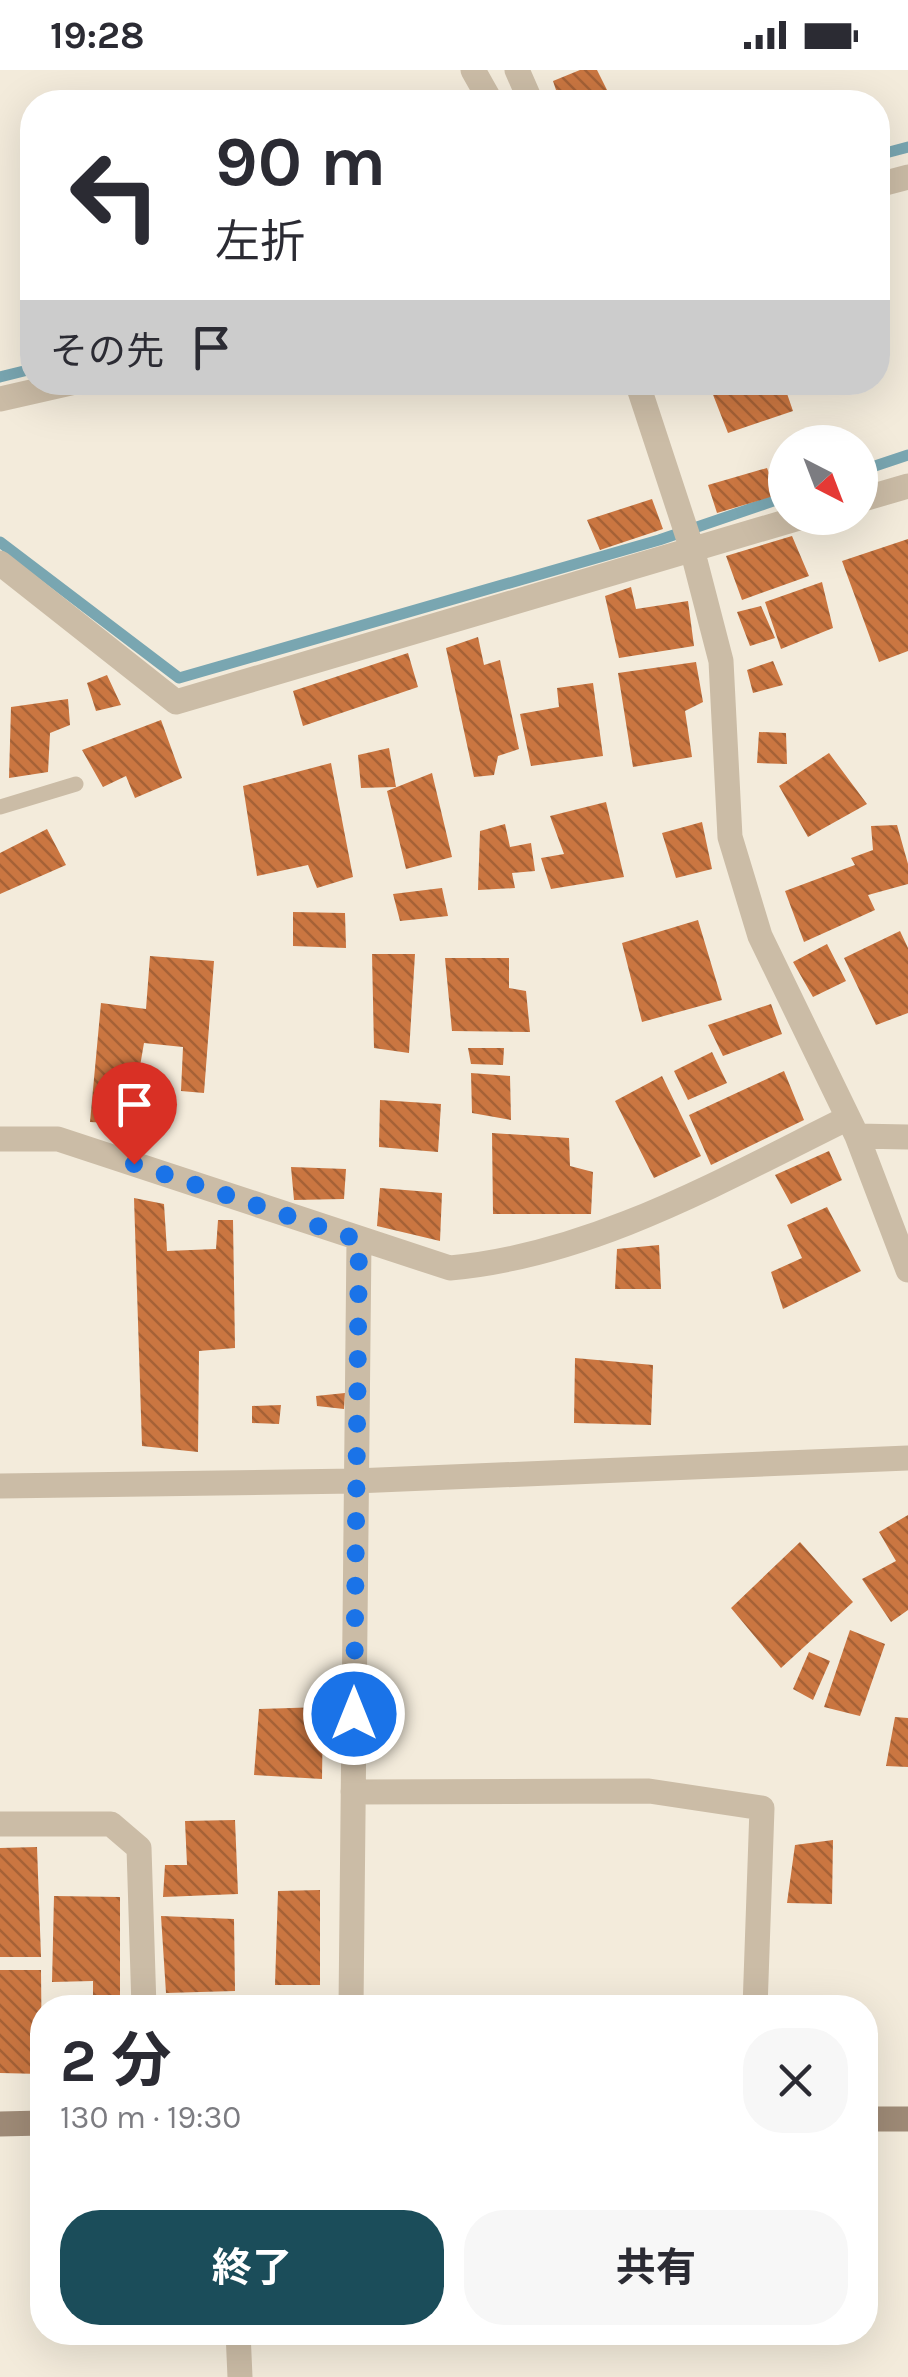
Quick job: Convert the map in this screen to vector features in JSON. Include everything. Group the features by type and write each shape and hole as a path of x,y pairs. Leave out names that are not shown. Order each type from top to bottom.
{"main road":[{"path":"878,2119 908,2119"},
{"path":"0,2124 30,2124"}],"street":[{"path":"641,395 692,549 721,662 730,837 760,936 852,1127 908,1270"},
{"path":"878,495 908,486"},
{"path":"0,563 176,702 768,527"},
{"path":"0,1139 58,1139 450,1268 492,1264 654,1215 852,1127 908,1137"},
{"path":"351,1995 359,1240"},
{"path":"0,1486 356,1482 908,1458"},
{"path":"353,1792 649,1791 762,1808 755,1995"},
{"path":"0,1824 111,1824 140,1848 144,1995"},
{"path":"239,2345 240,2377"}],"lane":[{"path":"0,808 76,784"}],"building":[{"path":"580,70 597,70 607,90 556,90 553,81"},
{"path":"713,395 787,395 793,411 728,433"},
{"path":"768,471 768,498 717,513 708,485"},
{"path":"652,499 663,529 600,550 587,520"},
{"path":"792,536 809,576 742,600 726,556"},
{"path":"908,539 908,651 879,662 842,561"},
{"path":"822,582 833,628 781,649 765,602"},
{"path":"631,587 636,609 688,601 694,646 619,658 605,596"},
{"path":"761,606 775,638 750,646 737,612"},
{"path":"478,637 484,665 500,660 519,749 498,756 494,775 474,777 446,648"},
{"path":"408,653 418,687 303,726 293,691"},
{"path":"773,661 783,685 753,693 747,670"},
{"path":"696,662 703,702 685,711 692,757 633,767 618,673"},
{"path":"107,675 121,705 96,711 87,683"},
{"path":"593,683 603,756 531,766 520,714 559,707 557,688"},
{"path":"68,699 70,725 50,733 48,772 9,778 11,707"},
{"path":"161,720 182,778 135,798 126,776 103,787 82,750"},
{"path":"759,732 786,733 787,764 757,763"},
{"path":"389,748 396,787 361,788 358,755"},
{"path":"829,753 867,804 808,837 779,786"},
{"path":"331,763 353,877 317,888 308,865 257,876 243,786"},
{"path":"432,773 452,857 406,869 387,791"},
{"path":"606,802 624,877 551,889 541,858 564,854 550,816"},
{"path":"702,822 712,869 676,878 662,833"},
{"path":"505,824 510,847 531,843 535,871 512,873 515,888 478,890 480,831"},
{"path":"897,825 908,864 908,884 868,895 875,910 804,942 785,891 855,865 851,858 873,850 871,826"},
{"path":"47,829 66,865 0,894 0,853"},
{"path":"442,888 448,916 400,921 393,894"},
{"path":"293,912 345,913 346,948 293,946"},
{"path":"698,920 722,1000 642,1022 622,943"},
{"path":"900,931 908,948 908,1013 876,1025 844,958"},
{"path":"827,944 846,981 813,997 793,962"},
{"path":"372,954 415,954 409,1053 374,1048"},
{"path":"150,956 214,961 204,1093 181,1091 183,1047 144,1043 130,1124 90,1122 101,1003 146,1009"},
{"path":"445,958 509,958 509,988 526,991 530,1032 452,1031"},
{"path":"771,1004 782,1034 723,1056 708,1025"},
{"path":"468,1048 504,1048 503,1065 471,1064"},
{"path":"712,1052 727,1083 688,1100 674,1071"},
{"path":"784,1071 804,1120 711,1165 689,1115"},
{"path":"471,1073 510,1076 511,1120 472,1113"},
{"path":"662,1076 701,1156 654,1178 615,1101"},
{"path":"380,1100 441,1104 438,1152 379,1147"},
{"path":"492,1133 569,1138 570,1166 593,1172 591,1214 493,1214"},
{"path":"829,1151 842,1180 791,1204 775,1175"},
{"path":"291,1167 346,1169 344,1199 294,1200"},
{"path":"380,1188 442,1193 440,1241 377,1226"},
{"path":"134,1198 164,1204 167,1251 216,1249 218,1220 233,1220 235,1348 199,1351 198,1452 142,1446"},
{"path":"827,1207 861,1271 783,1309 771,1272 802,1258 787,1225"},
{"path":"659,1245 661,1289 615,1289 617,1249"},
{"path":"575,1358 653,1365 651,1425 574,1423"},
{"path":"345,1393 344,1409 317,1406 316,1396"},
{"path":"281,1405 279,1424 252,1423 252,1406"},
{"path":"908,1515 908,1610 891,1622 862,1579 896,1561 879,1532"},
{"path":"800,1542 853,1602 781,1668 731,1608"},
{"path":"850,1630 885,1644 860,1716 824,1707"},
{"path":"809,1652 830,1661 813,1700 793,1689"},
{"path":"323,1707 322,1779 254,1775 259,1709"},
{"path":"895,1717 908,1718 908,1767 886,1766"},
{"path":"235,1820 238,1894 163,1897 165,1865 187,1865 185,1821"},
{"path":"833,1840 832,1904 787,1903 795,1845"},
{"path":"37,1847 41,1957 0,1957 0,1848"},
{"path":"320,1890 320,1985 275,1985 278,1891"},
{"path":"54,1896 120,1897 120,1995 93,1995 93,1981 52,1982"},
{"path":"161,1916 234,1919 235,1991 166,1993"},
{"path":"0,1970 41,1970 41,1995 30,1995 30,2074 0,2073"}],"waterway":[{"path":"890,152 908,147"},
{"path":"0,377 20,372"},
{"path":"878,465 908,455"},
{"path":"0,542 179,678 659,540 768,503"}],"route":[{"path":"134,1164 359,1240 354,1714"}]}
